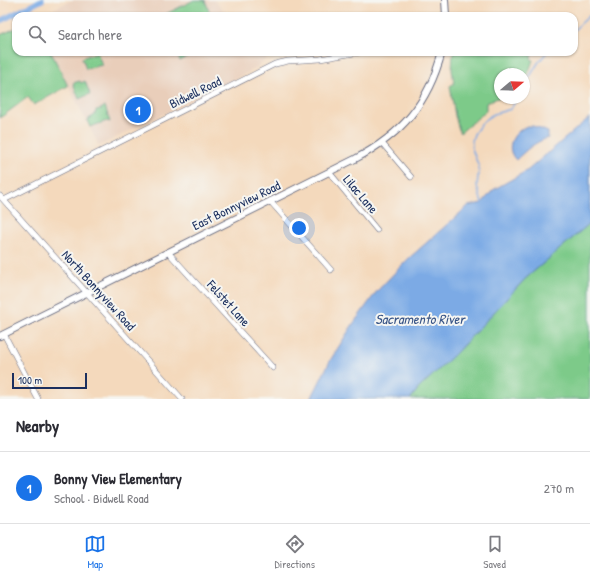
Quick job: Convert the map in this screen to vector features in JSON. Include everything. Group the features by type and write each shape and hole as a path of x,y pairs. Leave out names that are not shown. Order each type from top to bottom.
{"street":[{"path":"445,0 446,12"},
{"name":"Bidwell Road","path":"4,200 275,64 288,61 320,59 337,56"},
{"name":"East Bonnyview Road","path":"2,335 329,172 382,143 405,123 423,98 434,78 441,56"},
{"path":"382,143 411,177"},
{"name":"Lilac Lane","path":"329,172 377,230"},
{"name":"North Bonnyview Road","path":"0,196 182,399"},
{"path":"270,201 331,270"},
{"name":"Felstet Lane","path":"168,252 273,368"},
{"path":"2,335 38,399"}],"shaded area":[{"path":"72,0 214,0 225,12 47,12"},
{"path":"53,56 265,56 267,58 249,72 99,146"}],"green space":[{"path":"194,0 205,0 210,12 170,12"},
{"path":"12,30 12,56 53,56 68,86 34,105 28,97 0,118 0,35"},
{"path":"87,56 99,56 102,65 86,69 82,58"},
{"path":"178,56 189,56 180,61"},
{"path":"453,56 531,56 531,59 533,60 530,68 494,68 494,100 486,103 486,111 460,133 455,116 450,86 454,83 452,70"},
{"path":"80,81 81,83 85,81 90,94 79,99 73,83"},
{"path":"105,106 110,122 107,121 90,127 87,120 95,115 96,110"},
{"path":"590,223 590,399 410,399 419,388 454,355 525,279"}],"water":[{"name":"Sacramento River","path":"590,117 590,223 525,279 454,355 419,388 410,399 311,399 331,359 353,324 377,291 408,259 468,206 482,203 493,190 528,170"},
{"path":"527,126 533,126 548,132 548,138 531,147 516,160 512,155 512,141 518,132"}],"waterway":[{"path":"18,12 42,0"},
{"path":"0,21 12,15"},
{"path":"578,26 590,15"},
{"path":"530,76 544,56"},
{"path":"482,203 477,186 479,167 472,149 474,134 487,118 494,114 511,109 514,104"}],"place":[{"name":"Bonny View Elementary","path":"138,110"}]}
